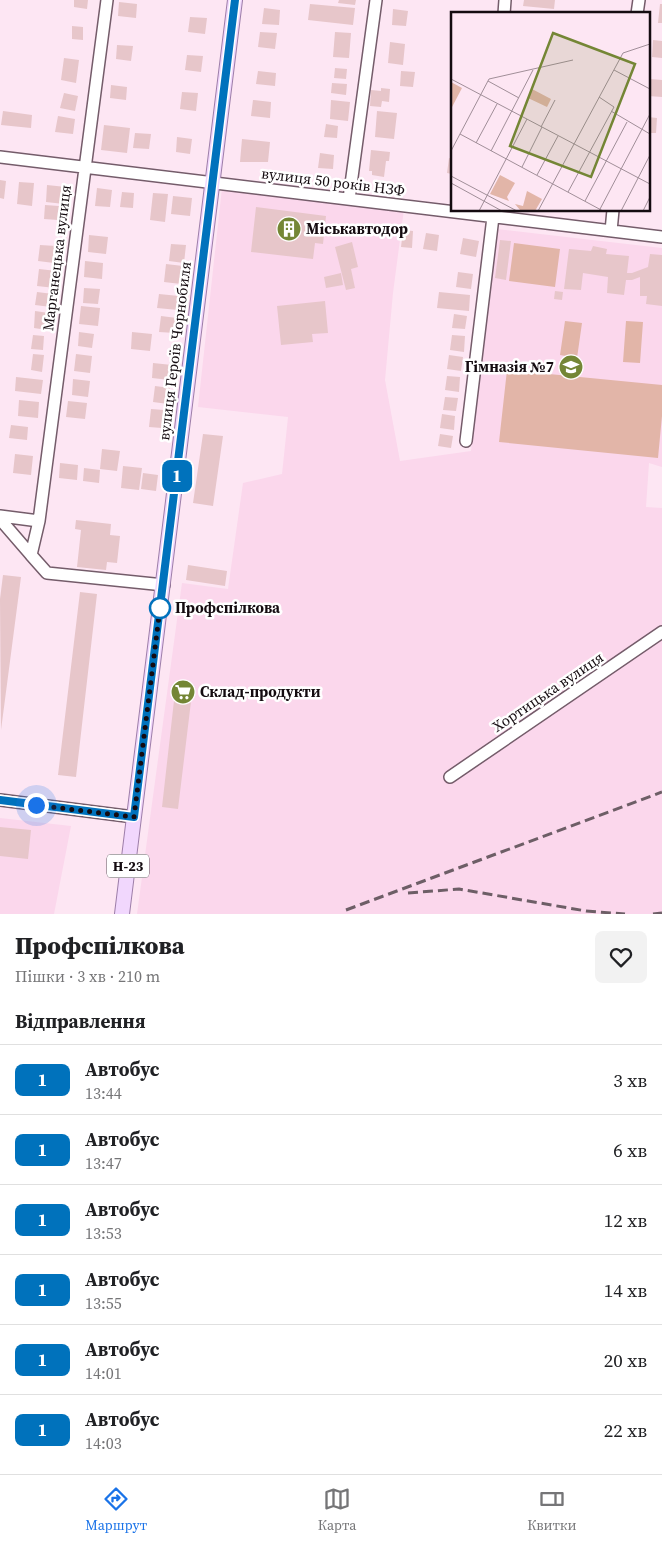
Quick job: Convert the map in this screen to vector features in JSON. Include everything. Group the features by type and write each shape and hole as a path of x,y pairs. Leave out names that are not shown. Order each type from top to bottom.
{"main road":[{"name":"вулиця Героїв Чорнобиля","path":"122,914 235,0"}],"street":[{"name":"Марганецька вулиця","path":"32,554 39,521 107,0"},
{"path":"348,199 376,0"},
{"name":"вулиця 50 років НЗФ","path":"0,157 451,210"},
{"name":"вулиця 50 років НЗФ","path":"458,211 662,237"},
{"path":"611,231 613,211"},
{"path":"466,441 486,214"},
{"path":"0,518 39,521"},
{"path":"0,518 48,573 164,585"},
{"name":"Хортицька вулиця","path":"450,777 662,632"},
{"path":"0,800 134,817"}],"shaded area":[{"path":"222,188 404,209 393,293 385,380 400,461 471,451 496,229 662,248 662,467 649,463 646,507 662,508 662,914 137,914 182,583 228,589 243,483 282,474 288,417 198,407"},
{"path":"514,243 560,249 555,287 509,281"},
{"path":"565,321 582,323 577,358 560,355"},
{"path":"626,321 643,322 640,363 623,362"},
{"path":"507,370 662,385 662,416 658,458 499,442"},
{"path":"0,818 71,826 54,914 0,914"}],"building":[{"path":"74,0 88,0 87,9 74,7"},
{"path":"339,0 356,0 355,5 338,3"},
{"path":"524,0 555,0 554,9 523,6"},
{"path":"119,2 137,4 136,18 118,16"},
{"path":"310,4 355,8 353,25 308,20"},
{"path":"660,4 662,4 662,23 658,23"},
{"path":"264,8 280,10 279,25 262,24"},
{"path":"393,9 408,11 406,26 392,25"},
{"path":"190,17 207,18 205,34 188,32"},
{"path":"72,26 83,27 83,40 72,39"},
{"path":"260,32 277,33 275,49 258,47"},
{"path":"335,32 351,33 349,58 333,57"},
{"path":"653,40 662,41 662,58 652,57"},
{"path":"390,42 405,44 403,65 388,63"},
{"path":"117,45 133,46 131,61 116,59"},
{"path":"187,55 203,56 201,72 185,70"},
{"path":"64,58 79,60 76,83 61,80"},
{"path":"335,68 347,69 346,79 334,78"},
{"path":"258,71 276,73 275,86 256,84"},
{"path":"401,71 415,72 413,87 400,86"},
{"path":"650,79 662,80 662,97 650,96"},
{"path":"332,83 347,84 346,95 331,93"},
{"path":"111,85 127,87 126,100 110,98"},
{"path":"381,88 390,89 389,102 382,101 381,107 370,106 371,90 381,91"},
{"path":"182,92 198,93 196,111 180,109"},
{"path":"64,93 78,96 75,111 60,108"},
{"path":"253,100 271,102 270,118 251,116"},
{"path":"331,100 350,102 348,121 330,119"},
{"path":"3,111 32,115 31,128 1,125"},
{"path":"377,111 397,113 394,139 375,137"},
{"path":"58,116 75,119 73,134 55,132"},
{"path":"650,117 657,118 656,133 650,133"},
{"path":"326,124 338,126 337,138 324,137"},
{"path":"104,125 130,128 127,153 101,150"},
{"path":"135,133 151,134 149,149 133,148"},
{"path":"177,137 192,139 190,154 176,152"},
{"path":"242,139 270,142 268,162 240,162"},
{"path":"371,150 390,152 389,161 386,161 384,177 372,175 372,171 369,171"},
{"path":"320,153 334,155 333,169 318,168"},
{"path":"449,158 451,159 451,174 447,173"},
{"path":"0,180 6,181 4,199 0,198"},
{"path":"19,182 34,183 32,206 17,204"},
{"path":"47,185 66,187 64,204 46,202"},
{"path":"97,188 112,190 110,207 95,206"},
{"path":"122,192 134,193 133,208 120,207"},
{"path":"153,193 168,194 165,222 150,220"},
{"path":"173,196 192,198 190,216 171,214"},
{"path":"45,205 59,206 58,220 44,219"},
{"name":"Міськавтодор","path":"256,207 326,216 323,244 315,243 313,259 251,252"},
{"path":"403,230 413,231 412,248 401,247"},
{"path":"426,233 439,235 437,251 423,249"},
{"path":"89,235 108,237 106,254 88,252"},
{"path":"463,238 479,241 476,257 460,254"},
{"path":"500,240 511,241 506,280 495,278"},
{"path":"352,242 358,267 351,269 355,288 346,290 335,247"},
{"path":"171,244 186,245 184,263 169,261"},
{"path":"40,245 56,246 54,263 38,261"},
{"path":"593,246 607,249 606,254 629,256 627,273 648,267 650,254 662,255 662,306 646,304 647,296 640,296 640,277 626,280 624,295 607,293 608,277 583,273 581,290 564,289 569,249 591,251"},
{"path":"85,261 103,263 102,279 84,277"},
{"path":"166,264 183,266 181,284 164,282"},
{"path":"39,269 57,271 55,288 37,286"},
{"path":"458,272 473,274 471,289 456,287"},
{"path":"341,273 343,285 326,288 324,277"},
{"path":"84,288 100,289 98,304 83,303"},
{"path":"555,291 563,292 562,300 554,299"},
{"path":"37,292 53,294 51,307 35,305"},
{"path":"439,292 470,295 469,311 437,308"},
{"path":"159,294 179,296 178,310 157,308"},
{"path":"325,301 328,333 312,334 313,342 281,345 277,306"},
{"path":"81,306 100,308 98,326 79,324"},
{"path":"35,311 49,313 47,330 34,328"},
{"path":"454,314 467,316 465,329 452,328"},
{"path":"161,316 177,318 175,333 159,332"},
{"path":"79,332 94,334 92,348 78,346"},
{"path":"132,332 152,334 150,351 131,349"},
{"path":"33,335 44,336 43,350 31,349"},
{"path":"452,335 465,336 464,352 450,350"},
{"path":"33,354 44,355 42,372 31,370"},
{"path":"76,354 92,356 90,373 74,371"},
{"path":"449,355 463,357 461,371 447,369"},
{"path":"153,363 172,365 170,380 152,378"},
{"path":"447,376 460,377 459,392 445,390"},
{"path":"16,377 43,380 41,394 15,391"},
{"path":"73,379 90,381 88,397 72,395"},
{"path":"155,386 170,388 168,404 153,402"},
{"path":"445,397 458,398 456,411 443,410"},
{"path":"19,400 39,402 38,418 18,416"},
{"path":"68,401 87,403 85,419 66,417"},
{"path":"151,409 164,410 162,428 149,427"},
{"path":"442,414 455,416 454,430 440,428"},
{"path":"11,425 28,427 27,440 9,438"},
{"path":"203,434 223,436 213,506 193,503"},
{"path":"440,434 453,436 451,448 438,446"},
{"path":"102,449 120,451 117,471 100,469"},
{"path":"15,454 33,456 31,475 13,473"},
{"path":"60,463 78,465 77,480 59,478"},
{"path":"123,466 142,468 139,490 121,488"},
{"path":"84,468 100,470 99,483 83,481"},
{"path":"143,473 158,475 156,491 141,489"},
{"path":"76,520 111,524 110,535 120,536 117,563 107,562 106,570 77,567 81,530 75,529"},
{"path":"188,565 227,571 225,586 186,580"},
{"path":"3,575 21,577 1,730 0,599"},
{"path":"80,592 97,594 76,777 58,775"},
{"path":"176,683 193,685 178,809 162,807"},
{"path":"0,827 31,830 28,859 0,856"}],"railway":[{"path":"346,910 662,792"},
{"path":"408,893 459,889 586,911 625,914"},
{"path":"653,914 662,913"}],"bus line":[{"name":"1","path":"0,800 134,817 235,0"}],"place":[{"name":"Міськавтодор","path":"289,229"},
{"name":"Гімназія №7","path":"571,367"},
{"name":"Профспілкова","path":"160,608"},
{"name":"Склад-продукти","path":"183,692"}],"route":[{"path":"36,805 134,817 160,608"}]}
